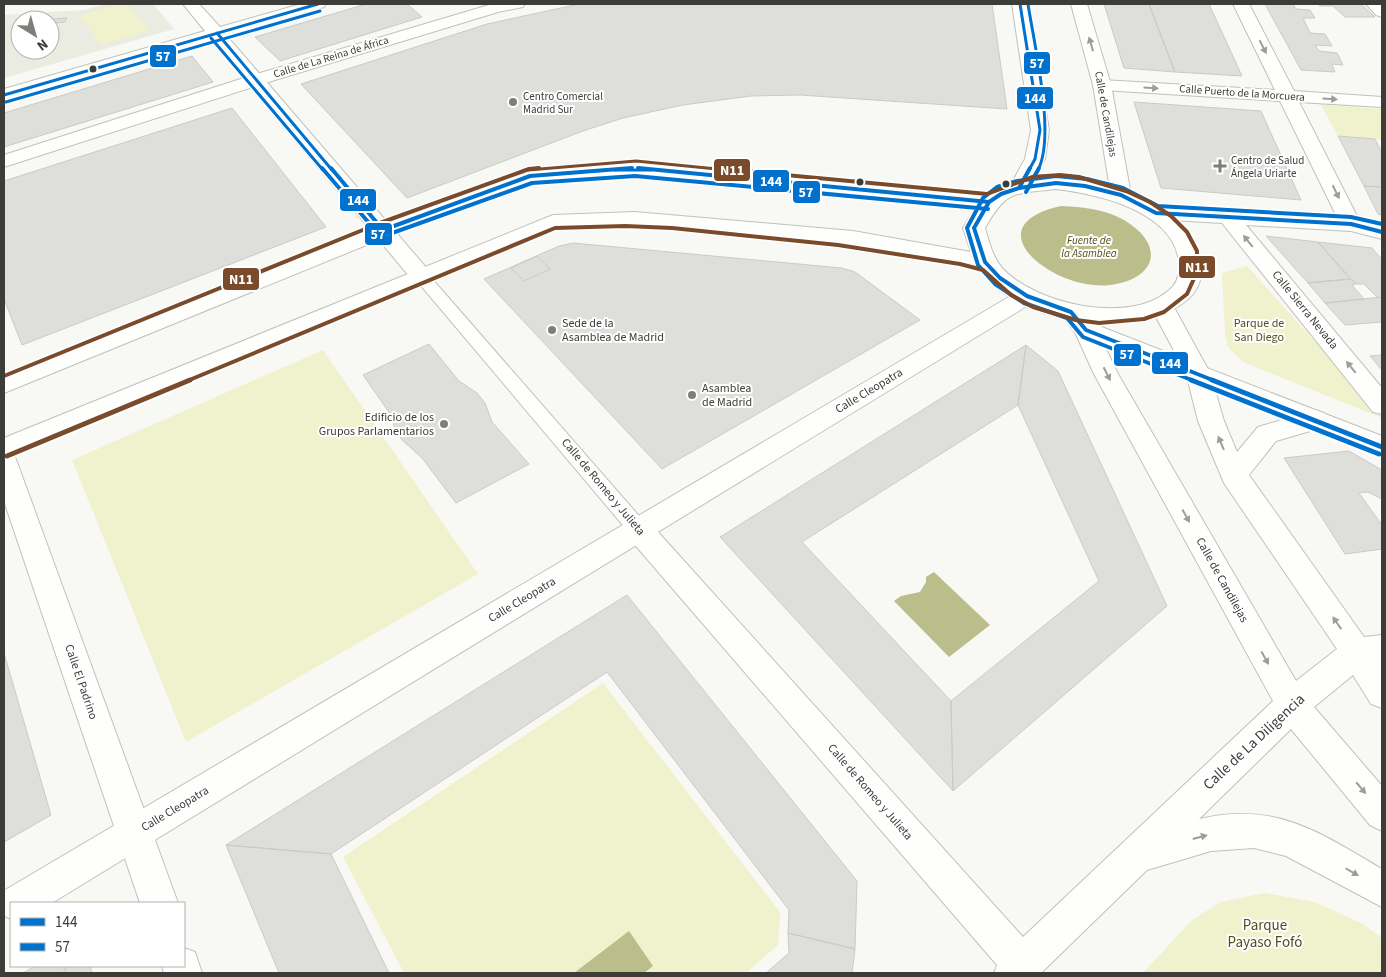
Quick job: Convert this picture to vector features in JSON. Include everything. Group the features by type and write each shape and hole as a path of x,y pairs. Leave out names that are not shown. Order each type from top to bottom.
{"street":[{"name":"Calle de Romeo y Julieta","path":"191,4 422,277"},
{"path":"4,96 318,4"},
{"name":"Calle de La Reina de África","path":"4,161 256,80 495,8 516,4"},
{"path":"1019,188 1038,153 1040,130 1020,4"},
{"name":"Calle de Candilejas","path":"1079,4 1102,85 1121,196"},
{"path":"1240,4 1351,224"},
{"path":"1374,4 1382,12"},
{"name":"Calle Puerto de la Morcuera","path":"1102,85 1382,102"},
{"path":"4,384 384,230 530,176 635,168 989,202"},
{"path":"1079,321 1127,315 1162,306 1185,288 1192,261 1180,236 1156,213 1121,196 1085,186 1056,183 1019,188 1001,194 989,202 974,228 984,262 1000,278 1027,296 1079,321 1198,373 1382,447"},
{"path":"1156,213 1227,215 1351,224 1382,232"},
{"name":"Calle Sierra Nevada","path":"1227,215 1382,404"},
{"path":"4,449 553,221 635,218 853,238 984,262"},
{"name":"Calle Cleopatra","path":"20,902 1027,296"},
{"path":"1162,306 1198,373 1211,421 1234,475 1370,651 1382,693"},
{"name":"Calle de Candilejas","path":"1079,321 1106,374 1292,705 1382,813"},
{"path":"1234,475 1267,434 1315,420"},
{"name":"Calle El Padrino","path":"4,462 159,902"},
{"name":"Calle de Romeo y Julieta","path":"639,530 1017,969"},
{"name":"Calle de La Diligencia","path":"1017,969 1292,705 1370,651"},
{"name":"Calle de La Diligencia","path":"1136,854 1216,833 1254,830 1300,842 1382,889"}],"lane":[{"name":"Calle de Romeo y Julieta","path":"422,277 639,530"}],"shaded area":[{"path":"107,4 153,4 174,29 4,78 4,15 10,15 10,60 60,60 60,12 84,10"}],"green space":[{"path":"128,4 150,31 101,45 79,15"},
{"path":"1320,104 1382,109 1382,140 1338,136"},
{"name":"Parque de San Diego","path":"1247,266 1382,418 1243,362 1228,347 1225,335 1222,273"},
{"path":"323,350 478,574 186,742 72,460"},
{"path":"603,683 780,912 778,945 746,973 404,973 343,857"},
{"name":"Parque Payaso Fofó","path":"1265,893 1315,902 1363,924 1382,938 1382,973 1143,973 1191,921 1220,902"}],"water":[{"name":"Fuente de la Asamblea","path":"1061,206 1101,211 1124,220 1146,240 1150,250 1150,260 1146,268 1138,276 1126,282 1110,285 1088,284 1066,278 1046,268 1031,256 1022,242 1023,228 1035,215"},
{"path":"934,572 990,625 949,657 894,601 901,596 920,592 926,582 926,577"},
{"path":"629,931 653,966 644,973 574,973"}],"building":[{"path":"366,4 407,4 422,17 280,61 255,37"},
{"name":"Centro Comercial Madrid Sur","path":"579,4 992,4 1007,109 800,95 751,96 683,105 623,118 583,131 407,198 301,84 487,24"},
{"path":"1104,4 1149,4 1175,72 1124,68"},
{"path":"1149,4 1209,4 1242,76 1175,72"},
{"path":"1265,4 1293,4 1296,9 1310,10 1315,18 1303,18 1310,33 1325,34 1332,46 1315,45 1319,51 1337,53 1343,65 1332,64 1335,72 1301,70"},
{"path":"1318,4 1361,4 1375,17 1345,17 1333,6 1320,6"},
{"path":"60,18 67,18 65,22 60,22"},
{"path":"192,56 213,82 4,147 4,113"},
{"name":"Centro de Salud Ángela Uriarte","path":"1134,102 1261,111 1301,200 1161,188"},
{"path":"232,108 326,227 22,345 4,299 4,181"},
{"path":"1338,136 1375,139 1382,153 1382,187 1364,186"},
{"path":"1364,186 1382,187 1382,215 1378,214"},
{"path":"1266,236 1318,242 1350,279 1308,283"},
{"path":"1318,242 1372,248 1382,260 1382,297 1378,298 1364,284 1356,284"},
{"name":"Asamblea de Madrid","path":"573,243 842,268 855,272 920,320 662,469 484,279 559,246"},
{"path":"537,256 550,269 524,281 511,268"},
{"path":"1350,279 1356,284 1352,285 1364,299 1325,303 1308,283"},
{"path":"1382,297 1382,322 1345,325 1325,303"},
{"name":"Edificio de los Grupos Parlamentarios","path":"429,344 459,381 477,393 485,403 492,422 529,464 456,503 422,458 402,440 394,426 391,415 363,375"},
{"path":"1026,345 1018,405 802,542 951,701 953,791 720,537"},
{"path":"1026,345 1058,371 1167,606 953,791 951,701 1099,581 1018,405"},
{"path":"1382,355 1382,370 1370,356"},
{"path":"1349,451 1382,470 1382,499 1368,492 1359,493 1382,525 1382,549 1345,554 1284,458"},
{"path":"627,595 857,881 855,949 788,933 789,910 607,672 331,854 226,845"},
{"path":"4,653 51,815 4,842"},
{"path":"226,845 331,854 389,973 279,973"},
{"path":"788,933 855,949 852,973 766,973 789,953"},
{"path":"33,967 66,967 63,973 23,973"},
{"path":"66,967 90,967 92,973 63,973"}],"transit line":[{"name":"144","path":"4,95 318,4"},
{"name":"144","path":"1019,188 1035,159 1040,130 1020,4"},
{"name":"57","path":"1026,192 1042,162 1047,130 1028,4"},
{"name":"57","path":"6,102 320,11"},
{"name":"144","path":"217,33 383,230 530,176 635,168 989,202"},
{"name":"57","path":"211,38 381,237 532,183 635,176 988,209"},
{"name":"N11","path":"4,376 380,223 529,169 636,161 987,194 1013,182 1032,177 1050,175 1079,177 1126,191 1150,202 1171,216 1187,232 1197,251 1196,276 1189,291 1181,300 1164,312 1144,319 1122,323 1099,323 1053,315 1033,307 1015,298 983,270 960,264 838,245 672,228 625,226 555,228 7,456"},
{"name":"57","path":"1379,454 1083,337 1067,318 1024,303 995,284 978,265 967,228 983,198 997,187 1017,181 1056,176 1087,179 1123,188 1158,206 1351,217 1382,224"},
{"name":"144","path":"1382,232 1351,224 1156,213 1121,195 1085,186 1056,183 1019,188 1001,194 989,202 974,228 985,262 1000,278 1027,296 1071,312 1086,330 1382,447"}],"place":[{"name":"Centro Comercial Madrid Sur","path":"513,102"},
{"name":"Centro de Salud Ángela Uriarte","path":"1220,166"},
{"name":"Sede de la Asamblea de Madrid","path":"552,330"},
{"name":"Asamblea de Madrid","path":"692,395"},
{"name":"Edificio de los Grupos Parlamentarios","path":"444,424"}]}
